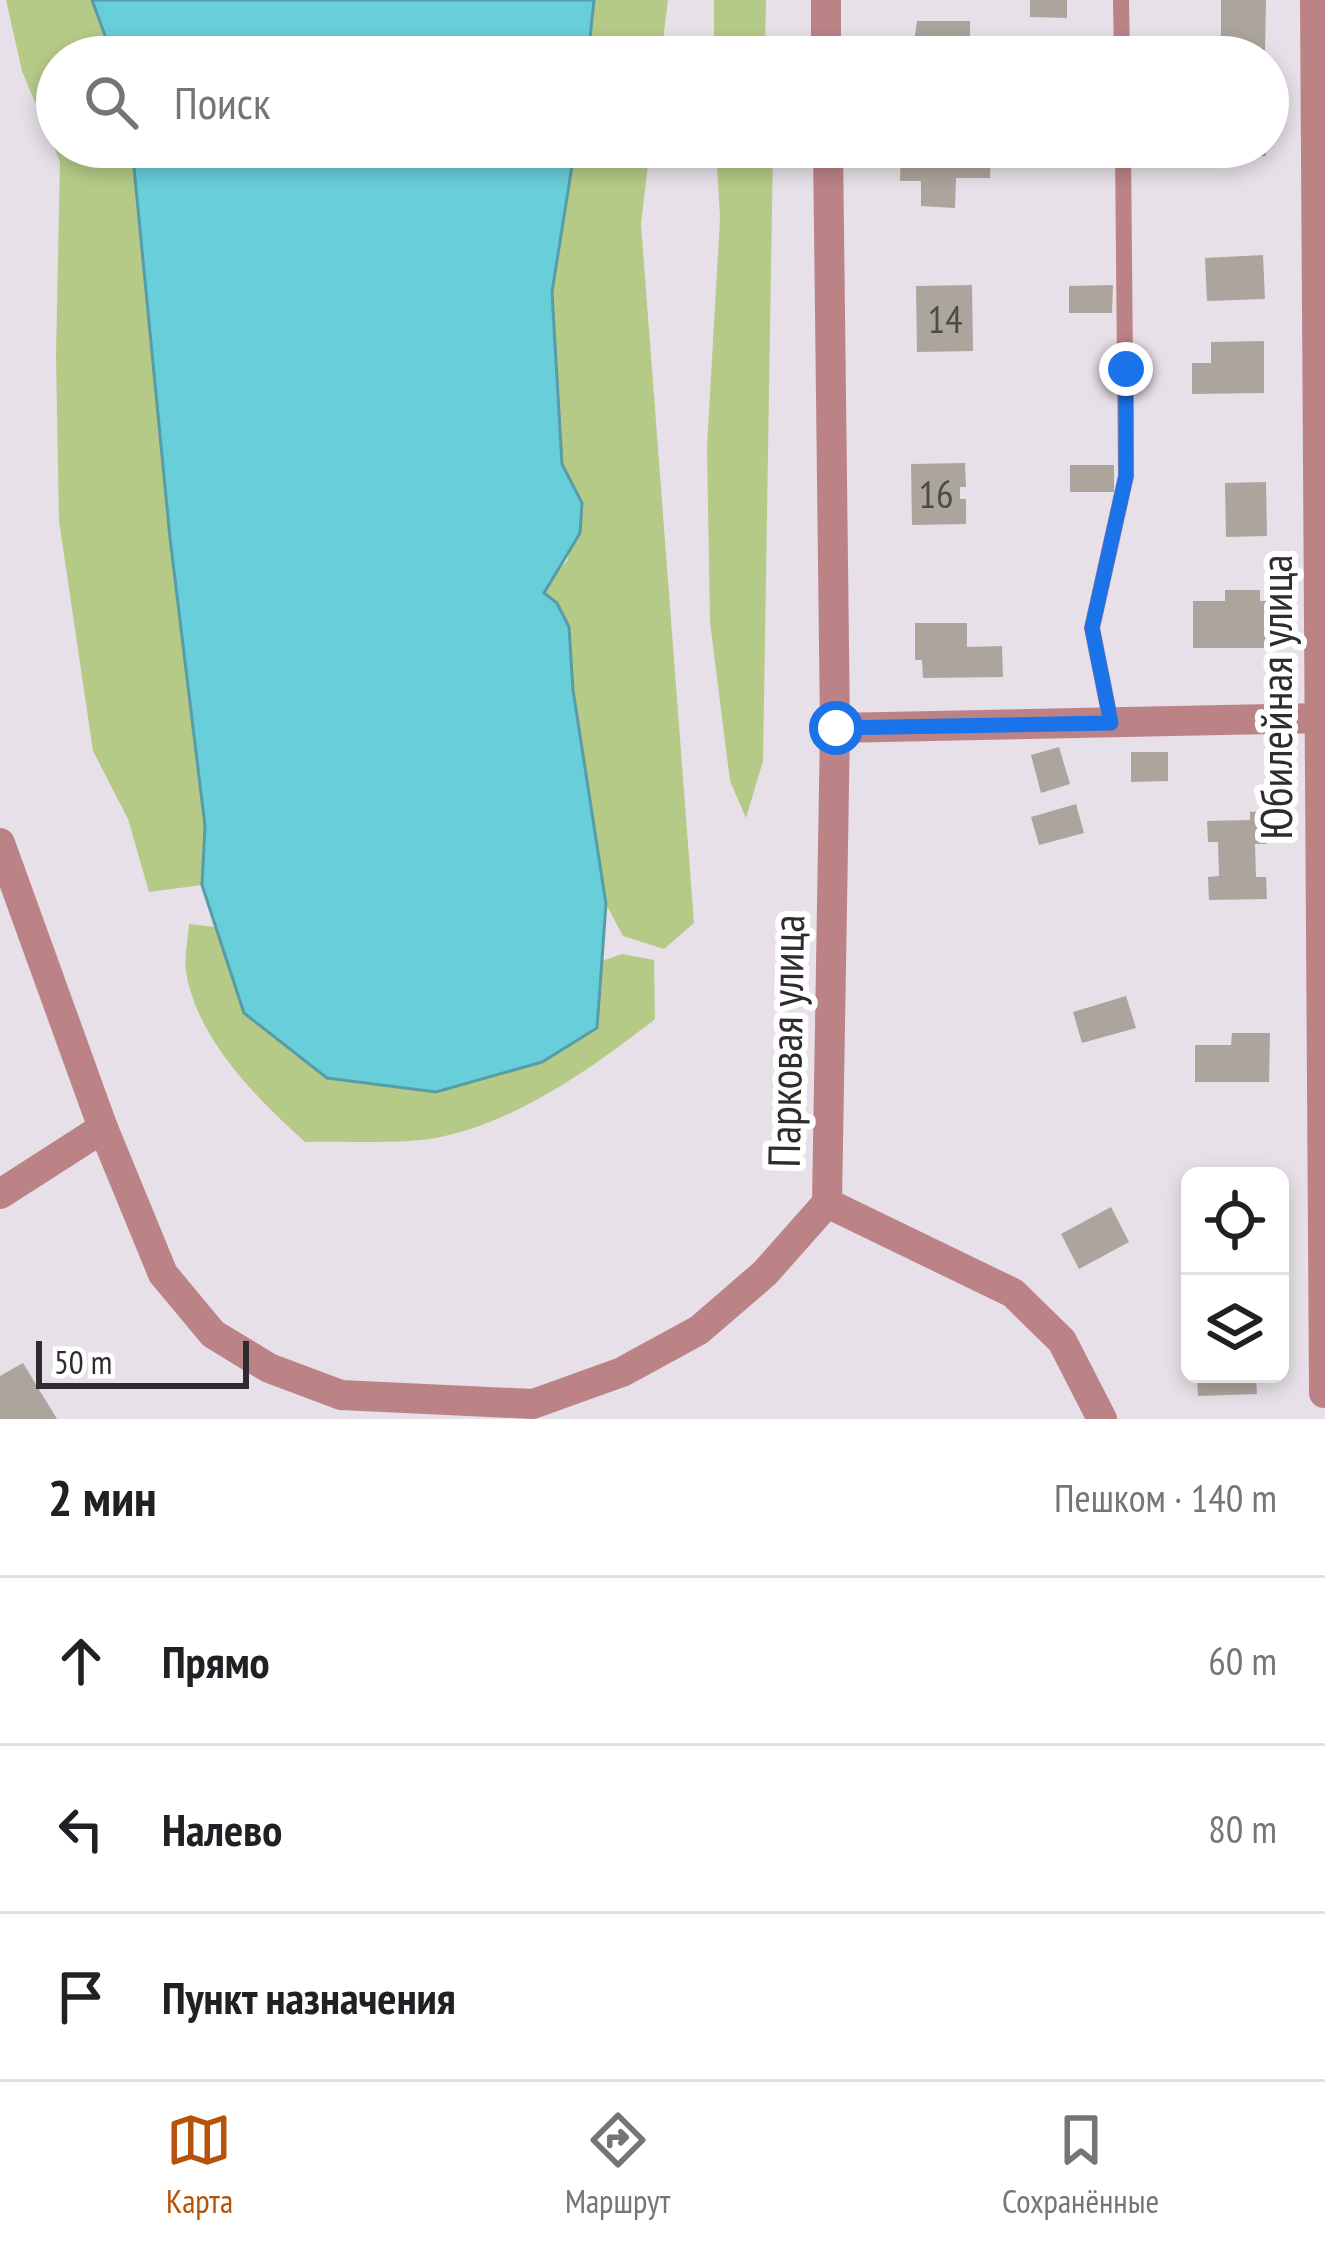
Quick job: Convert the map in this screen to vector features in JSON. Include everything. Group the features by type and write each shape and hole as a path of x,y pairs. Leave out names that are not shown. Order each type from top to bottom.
{"street":[{"path":"826,0 826,36"},
{"name":"Юбилейная улица","path":"1316,0 1324,1394"},
{"name":"Парковая улица","path":"0,843 103,1128 163,1274 213,1334 269,1368 341,1395 533,1412 699,1330 765,1273 827,1203 836,728 828,168"},
{"path":"836,728 1322,718"},
{"path":"0,1195 103,1128"},
{"path":"827,1203 1013,1293 1062,1341 1102,1419"}],"lane":[{"path":"1121,0 1122,36"},
{"path":"1111,723 1092,628 1126,476 1124,168"}],"green space":[{"path":"6,0 92,0 105,36 36,36 36,105 22,71"},
{"path":"594,0 668,0 664,36 590,36"},
{"path":"714,0 766,0 765,36 714,36"},
{"path":"60,168 134,168 170,538 205,826 202,885 149,892 128,819 93,751 59,521"},
{"path":"572,168 648,168 641,224 694,923 664,949 623,936 606,904 573,690 572,653 543,594 549,579 567,561 582,503 562,464 552,292"},
{"path":"717,168 773,168 763,761 746,818 730,781 710,622 707,447 720,218"},
{"path":"189,924 215,927 244,1013 327,1078 435,1092 542,1062 597,1028 602,961 622,954 654,960 655,1019 556,1089 473,1128 414,1141 305,1142 249,1087 202,1021 186,972"}],"water":[{"path":"92,0 594,0 590,36 105,36"},
{"path":"134,168 572,168 552,292 562,464 582,503 580,533 544,593 557,603 569,627 573,690 606,904 597,1028 542,1062 436,1092 327,1078 244,1013 202,885 205,826 170,538"}],"building":[{"path":"1030,0 1067,0 1067,18 1030,17"},
{"path":"1221,0 1266,0 1265,36 1221,36"},
{"path":"917,21 970,21 970,36 915,36"},
{"path":"900,168 990,168 990,178 956,178 955,208 921,206 921,181 900,181"},
{"path":"1263,255 1265,299 1207,301 1205,258"},
{"path":"972,285 973,351 917,352 916,286"},
{"path":"1113,285 1112,313 1069,313 1069,286"},
{"path":"1264,341 1264,393 1192,394 1192,363 1211,363 1211,342"},
{"path":"965,463 966,487 960,487 960,499 966,499 966,524 912,525 911,464"},
{"path":"1070,465 1114,465 1114,492 1070,492"},
{"path":"1266,482 1267,536 1226,537 1225,483"},
{"path":"1225,590 1260,590 1260,601 1267,601 1267,648 1193,648 1193,601 1225,601"},
{"path":"915,623 967,623 967,647 1002,646 1003,677 923,678 922,660 915,660"},
{"path":"1059,747 1070,784 1041,793 1031,755"},
{"path":"1131,752 1168,752 1168,781 1131,782"},
{"path":"1076,804 1084,833 1039,845 1031,817"},
{"path":"1265,811 1266,844 1255,844 1256,877 1266,877 1267,899 1209,900 1208,877 1219,876 1218,842 1208,842 1207,821 1250,820 1250,812"},
{"path":"1126,996 1136,1028 1082,1043 1073,1012"},
{"path":"1232,1033 1270,1033 1269,1082 1195,1082 1195,1045 1231,1045"},
{"path":"1111,1207 1129,1242 1079,1269 1061,1234"},
{"path":"23,1363 57,1419 0,1419 0,1376"},
{"path":"1197,1383 1256,1383 1257,1394 1198,1396"}],"route":[{"path":"836,728 1111,723 1092,628 1126,476 1126,369"}]}
